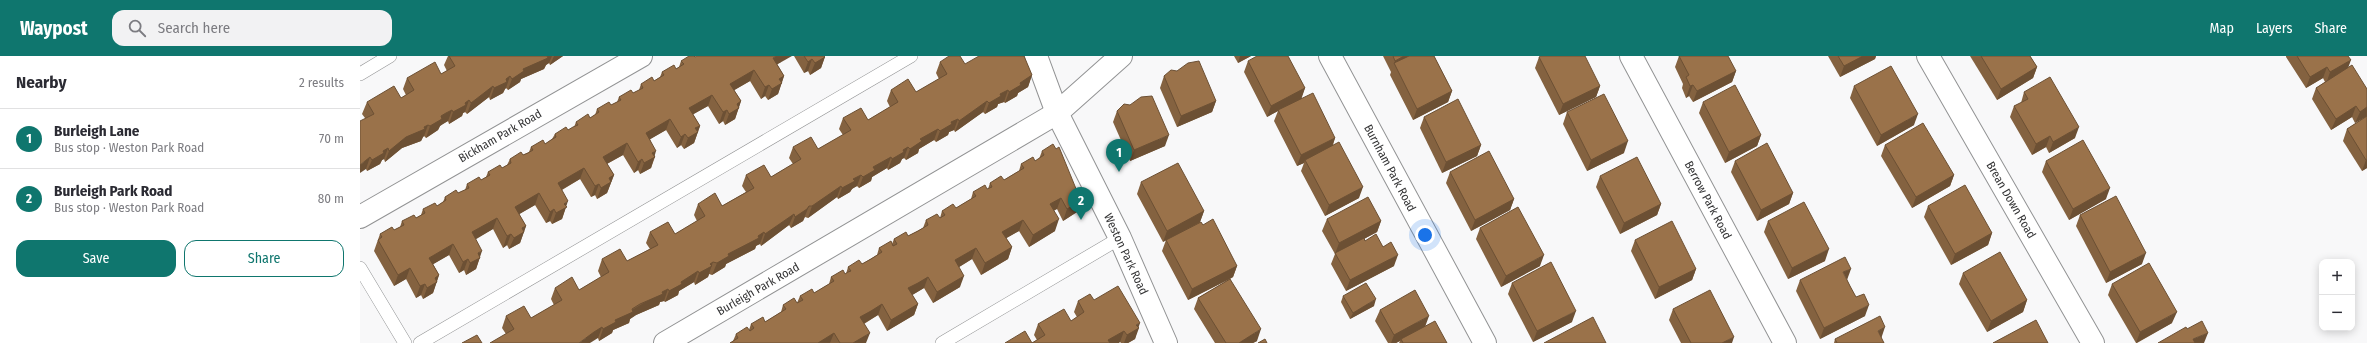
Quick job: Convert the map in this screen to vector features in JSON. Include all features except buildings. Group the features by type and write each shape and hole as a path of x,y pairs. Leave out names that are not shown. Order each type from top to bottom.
{"street":[{"name":"Bickham Park Road","path":"360,217 641,56"},
{"name":"Weston Park Road","path":"1036,56 1057,113 1120,238 1166,343"},
{"name":"Burleigh Park Road","path":"665,343 1057,113 1121,56"},
{"name":"Burnham Park Road","path":"1330,56 1485,343"},
{"name":"Berrow Park Road","path":"1631,56 1786,343"},
{"name":"Brean Down Road","path":"1928,56 2093,343"}],"lane":[{"path":"360,74 390,56"},
{"path":"420,343 911,56"},
{"path":"942,343 1120,238"},
{"path":"360,268 405,343"}],"place":[{"name":"Burleigh Lane","path":"1119,172"},
{"name":"Burleigh Park Road","path":"1081,220"}]}
